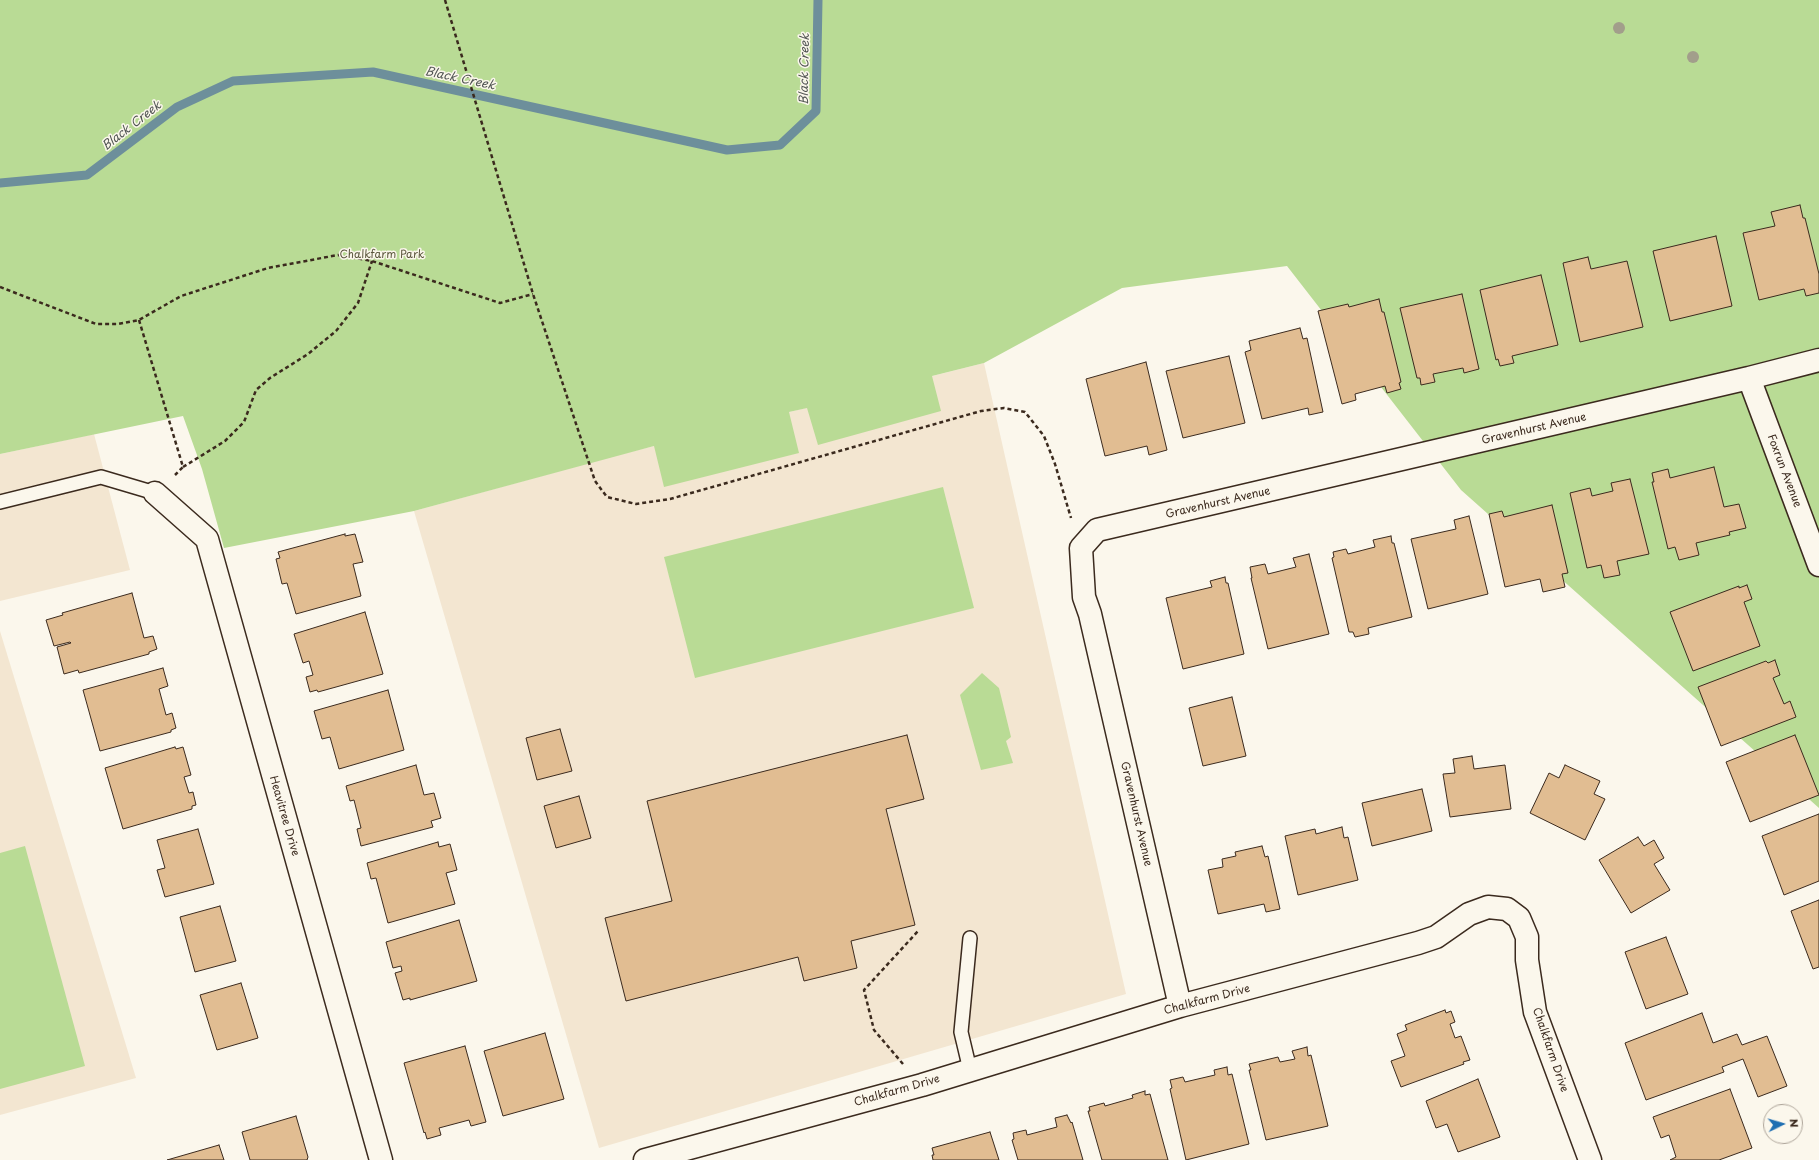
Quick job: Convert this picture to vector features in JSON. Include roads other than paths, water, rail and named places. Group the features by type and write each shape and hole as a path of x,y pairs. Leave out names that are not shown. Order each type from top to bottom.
{"street":[{"name":"Gravenhurst Avenue","path":"1180,1006 1090,614 1084,597 1081,548 1098,530 1749,378 1819,360"},
{"name":"Foxrun Avenue","path":"1749,378 1819,564"},
{"name":"Heavitree Drive","path":"155,493 207,539 381,1160"},
{"name":"Chalkfarm Drive","path":"645,1160 922,1085 1180,1006 1418,943 1436,936 1470,914 1488,907 1507,909 1519,918 1527,937 1528,960 1535,1012 1590,1160"}],"lane":[{"path":"0,502 101,477 155,493"},
{"path":"970,938 961,1032 970,1070"}],"waterway":[{"name":"Black Creek","path":"0,183 87,175 177,107 233,81 373,72 727,150 780,145 816,111 818,0"}],"park label":[{"name":"Chalkfarm Park","path":"382,255"}]}
